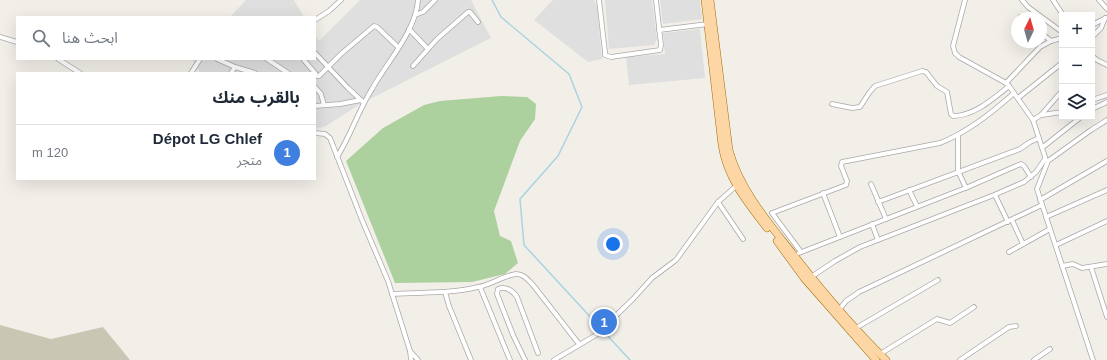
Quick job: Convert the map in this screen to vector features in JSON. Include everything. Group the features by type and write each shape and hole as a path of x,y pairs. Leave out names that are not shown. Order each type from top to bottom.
{"main road":[{"path":"705,0 710,24 726,151 732,162 735,178 739,188 809,279 880,358"},
{"path":"710,0 710,24"},
{"path":"739,188 775,232 798,254 809,279 856,328 880,358"}],"street":[{"path":"316,19 329,11 341,0"},
{"path":"337,157 347,139 363,101 409,29 415,15 418,0"},
{"path":"415,15 423,12 435,0"},
{"path":"599,0 605,52 608,56 660,50 661,45 656,0"},
{"path":"965,0 953,46 955,52 959,57 1007,84 1033,120 1046,160 1037,189 1093,360"},
{"path":"1022,0 1028,7 1059,30"},
{"path":"1053,0 1061,12"},
{"path":"1099,0 1107,9"},
{"path":"413,66 428,49 468,12 470,12 478,22"},
{"path":"1095,24 1106,18"},
{"path":"1095,34 1106,18"},
{"path":"659,30 710,24"},
{"path":"316,74 319,76 375,26 398,47"},
{"path":"409,29 428,49"},
{"path":"0,37 16,42"},
{"path":"1047,38 1051,41"},
{"path":"832,104 852,108 860,107 875,86 922,71 926,72 937,86 947,92 951,114 953,116 958,116 983,106 1007,84 1040,47 1059,39"},
{"path":"316,54 363,101"},
{"path":"60,60 78,72"},
{"path":"192,72 199,60"},
{"path":"219,60 252,72"},
{"path":"268,60 286,72"},
{"path":"304,60 314,72"},
{"path":"1095,61 1107,65"},
{"path":"1018,98 1059,65"},
{"path":"232,72 235,67"},
{"path":"316,88 321,94 324,105"},
{"path":"1014,93 995,110 958,135 940,142 842,162 841,166 847,181 846,185 772,213 798,254 966,188 1021,164 1031,177"},
{"path":"1033,120 1041,115 1059,94"},
{"path":"1095,99 1107,95"},
{"path":"316,106 363,101"},
{"path":"1095,108 1107,102"},
{"path":"1041,115 1059,112"},
{"path":"1043,147 1077,120"},
{"path":"809,279 847,254 878,240 995,195 1024,182 1031,177 1046,160 1107,120"},
{"path":"316,133 329,136 392,294 410,351 411,360"},
{"path":"958,135 958,172 966,188"},
{"path":"878,202 1020,149 1039,138"},
{"path":"1040,200 1107,161"},
{"path":"870,184 886,219"},
{"path":"554,360 596,335 609,323 652,278 676,260 718,202 739,188"},
{"path":"909,190 917,206"},
{"path":"1046,217 1107,190"},
{"path":"823,193 840,237"},
{"path":"995,195 1008,222"},
{"path":"718,202 743,239"},
{"path":"839,310 846,301 859,292 1042,205"},
{"path":"1012,220 1023,244"},
{"path":"1056,245 1107,221"},
{"path":"872,224 878,240"},
{"path":"1009,252 1050,230"},
{"path":"1062,266 1073,264 1082,268 1107,264"},
{"path":"1091,267 1107,317"},
{"path":"392,294 445,292 480,287 516,274 521,275 527,278 533,285 579,344"},
{"path":"856,328 938,280"},
{"path":"480,287 510,360"},
{"path":"525,360 513,336 497,294 498,289 508,288 517,297 538,352"},
{"path":"445,292 448,306 471,360"},
{"path":"880,358 937,319 950,323 974,307"},
{"path":"960,360 1009,328 1016,326"},
{"path":"1034,360 1050,349"},
{"path":"410,351 418,360"},
{"path":"563,355 565,360"}],"shaded area":[{"path":"246,0 294,0 303,16 231,16"},
{"path":"360,0 471,0 491,38 360,104 326,126 316,129 316,72 199,72 193,60 316,60 316,36 319,41"},
{"path":"553,0 594,0 597,6 602,59 588,62 534,20"},
{"path":"605,0 652,0 657,39 654,45 609,49"},
{"path":"660,0 700,0 702,19 663,24"},
{"path":"700,29 705,78 629,85 626,57 665,54 663,33"},
{"path":"0,325 51,339 103,327 130,360 0,360"}],"green space":[{"path":"501,96 527,97 536,104 535,119 520,141 494,211 500,236 511,241 518,263 505,274 472,282 395,283 346,161 383,128 424,105 440,101"}],"waterway":[{"path":"492,0 501,17 569,74 582,107 558,156 520,199 524,245 630,360"}],"place":[{"name":"Dépot LG Chlef","path":"604,322"}]}
